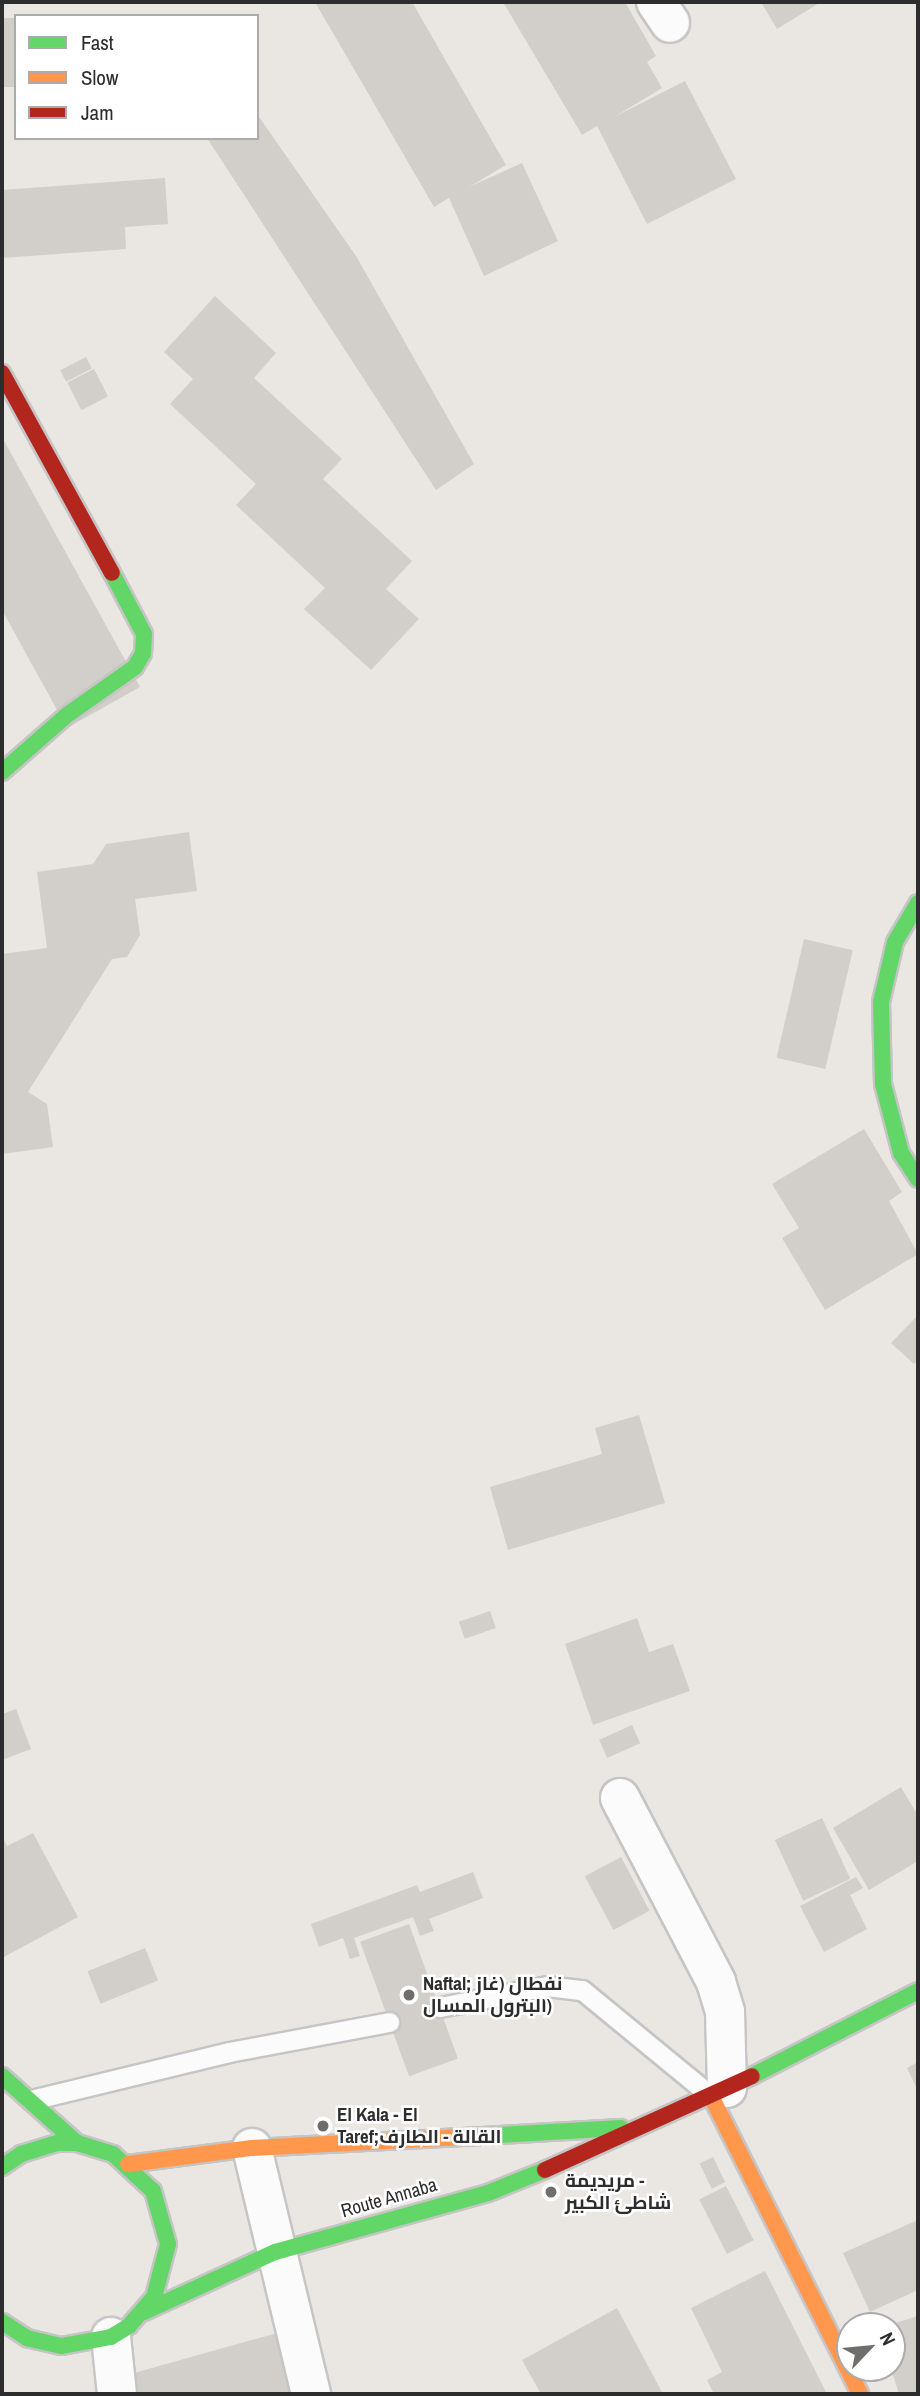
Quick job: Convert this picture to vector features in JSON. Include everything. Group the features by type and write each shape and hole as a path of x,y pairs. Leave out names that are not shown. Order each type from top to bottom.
{"main road":[{"path":"2,373 19,397 144,634 143,653 135,667 67,715 2,772"},
{"path":"918,904 895,942 881,1002 883,1084 901,1153 918,1179"},
{"name":"Route Annaba","path":"27,2338 79,2346 111,2336 144,2312 275,2252 488,2193 647,2126 918,1991"},
{"path":"2,2076 77,2143 128,2164 153,2191 167,2225 167,2262 144,2312"},
{"path":"719,2092 860,2394"},
{"name":"Route Annaba","path":"128,2164 252,2148 647,2126"},
{"path":"2,2166 38,2147 77,2143"},
{"path":"2,2322 27,2338"},
{"path":"2,2341 27,2338"}],"street":[{"path":"620,1798 716,1982 725,2012 719,2092"},
{"path":"252,2148 311,2394"},
{"path":"111,2336 117,2394"}],"lane":[{"path":"440,2007 547,1986 582,1990 719,2092"},
{"path":"31,2100 229,2052 389,2022"}],"building":[{"path":"315,2 412,2 506,165 469,187 522,163 558,241 484,276 449,198 434,207"},
{"path":"503,2 625,2 656,56 647,62 662,88 614,117 685,81 736,179 647,224 597,126 582,135"},
{"path":"761,2 821,2 777,29"},
{"path":"2,18 14,18 14,87 2,87"},
{"path":"259,117 356,256 474,464 436,490 208,140 259,140"},
{"path":"165,178 168,224 125,227 126,249 2,258 2,190"},
{"path":"215,296 276,353 254,378 342,459 323,479 412,561 386,589 419,619 371,670 304,609 325,588 236,505 256,484 170,404 193,379 164,352"},
{"path":"86,357 92,369 66,382 60,370"},
{"path":"94,369 108,397 81,410 67,383"},
{"path":"2,437 140,687 67,728 2,610"},
{"path":"189,832 197,891 135,899 140,935 127,957 112,959 28,1092 47,1104 53,1147 2,1154 2,954 47,948 37,872 93,864 106,844"},
{"path":"804,939 853,950 825,1069 777,1058"},
{"path":"864,1129 902,1192 889,1201 918,1254 825,1310 782,1238 799,1228 772,1184"},
{"path":"918,1315 918,1359 914,1364 891,1343"},
{"path":"639,1415 665,1503 508,1550 490,1487 602,1454 595,1428"},
{"path":"490,1611 496,1628 465,1639 459,1622"},
{"path":"637,1618 649,1652 673,1644 690,1691 593,1725 565,1644"},
{"path":"16,1709 31,1749 2,1760 2,1714"},
{"path":"632,1725 640,1743 607,1758 599,1740"},
{"path":"901,1787 918,1816 918,1861 869,1890 833,1828"},
{"path":"822,1818 850,1879 803,1901 775,1840"},
{"path":"33,1833 78,1917 2,1958 2,1836 7,1846"},
{"path":"621,1857 650,1911 613,1930 585,1876"},
{"path":"473,1872 483,1898 429,1919 434,1931 420,1936 413,1917 354,1938 360,1956 350,1959 343,1938 319,1947 311,1924 417,1885 420,1892"},
{"path":"856,1877 863,1888 850,1895 867,1929 824,1952 800,1906"},
{"path":"409,1924 458,2058 409,2076 360,1942"},
{"path":"145,1948 158,1980 101,2004 88,1971"},
{"path":"918,2062 918,2091 907,2068"},
{"path":"713,2157 725,2182 712,2189 700,2164"},
{"path":"726,2186 754,2240 727,2254 699,2200"},
{"path":"918,2220 918,2290 870,2312 843,2253"},
{"path":"765,2271 827,2394 714,2394 707,2380 722,2372 691,2308"},
{"path":"617,2308 663,2394 541,2394 522,2360"},
{"path":"918,2316 918,2394 899,2394 895,2382 906,2382 906,2320"},
{"path":"284,2331 303,2394 125,2394 120,2377"}],"traffic: fast":[{"path":"2,772 67,715 135,667 143,653 144,634 112,573"},
{"path":"918,903 895,942 881,1002 883,1084 901,1153 918,1179"},
{"path":"752,2076 918,1991"},
{"path":"2,2076 77,2143"},
{"path":"482,2136 621,2128"},
{"path":"2,2167 21,2154 58,2143 77,2143 113,2154 153,2191 168,2244 154,2297 129,2326 111,2337 61,2346 27,2338 2,2322"},
{"path":"144,2312 275,2252 488,2193 545,2170"}],"traffic: slow":[{"path":"711,2096 860,2394"},
{"path":"128,2164 252,2148 482,2136"}],"traffic: jam":[{"path":"2,373 112,573"},
{"path":"545,2170 752,2076"}],"place":[{"name":"Naftal; نفطال (غاز البترول المسال)","path":"409,1995"},
{"name":"El Kala - El Taref;القالة - الطارف","path":"323,2126"},
{"name":"مريديمة - شاطئ الكبير","path":"551,2192"}]}
